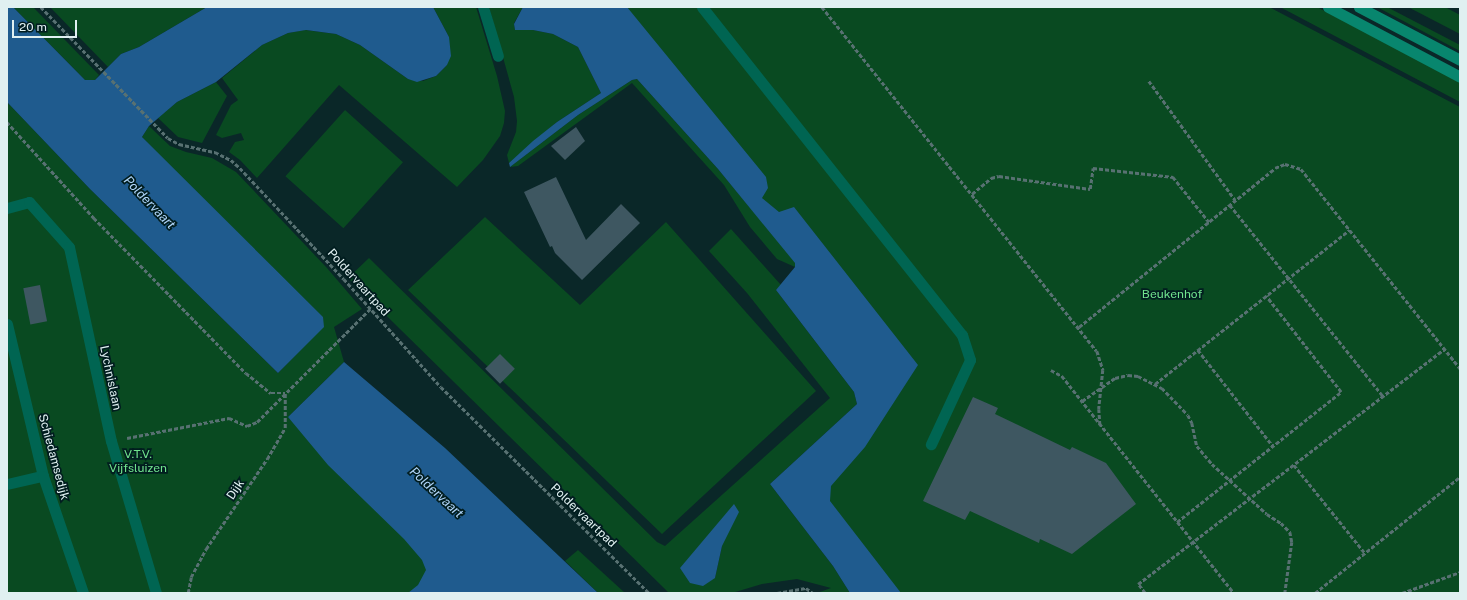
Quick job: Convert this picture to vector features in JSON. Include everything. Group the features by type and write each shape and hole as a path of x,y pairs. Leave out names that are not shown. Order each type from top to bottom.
{"main road":[{"path":"1328,7 1460,77"},
{"path":"1359,7 1460,60"}],"street":[{"path":"483,7 498,56"},
{"path":"702,7 962,335 970,360 931,444"},
{"name":"Lychnislaan","path":"7,208 29,202 69,247 111,441 156,593"},
{"name":"Schiedamsedijk","path":"7,324 9,344 43,476 83,593"},
{"path":"7,484 43,476"}],"path":[{"name":"Poldervaartpad","path":"42,7 168,138 179,144 215,152 231,160 292,223 441,387 649,593"},
{"path":"822,7 1097,351 1103,370 1099,409 1100,424"},
{"path":"1149,81 1235,200"},
{"path":"7,122 94,218 246,373 271,393 285,393"},
{"path":"1079,327 1275,168 1285,164 1294,165 1301,169 1460,368"},
{"path":"972,194 991,178 999,176 1090,189 1093,168 1173,177 1209,222"},
{"path":"1230,205 1383,396"},
{"path":"1155,384 1349,230"},
{"path":"1177,522 1341,392 1266,296"},
{"path":"111,441 229,418 247,426 257,422 370,309"},
{"path":"1145,593 1138,584 1444,349"},
{"path":"1198,350 1273,446"},
{"path":"1051,370 1062,376 1234,593"},
{"path":"1082,401 1115,378 1128,375 1138,376 1155,384 1188,415 1192,423 1197,446 1212,464 1267,514 1281,523 1290,532 1292,542 1286,593"},
{"name":"Dijk","path":"188,593 191,577 206,549 267,459 285,428 285,393"},
{"path":"1294,465 1365,553"},
{"path":"1315,593 1460,477"},
{"path":"1402,593 1460,572"},
{"path":"777,593 806,588 813,593"}],"green space":[{"path":"13,7 33,7 99,75 95,80 85,80"},
{"path":"50,7 207,7 139,47 121,54 108,67"},
{"path":"433,7 476,7 497,76 505,111 504,123 500,136 483,160 457,187 339,85 257,178 240,160 229,152 235,142 244,140 241,133 222,138 216,135 231,105 238,100 222,78 262,45 288,33 305,30 336,34 360,45 408,79 423,81 436,76 447,65 449,37"},
{"path":"489,7 523,7 514,23 515,30 533,30 553,34 578,47 601,93 557,122 509,163 507,155 516,132 517,121 514,97"},
{"name":"Beukenhof","path":"603,7 1269,7 1460,107 1460,593 890,593 819,497 894,374"},
{"path":"1280,7 1317,7 1460,82 1460,102"},
{"path":"1377,7 1387,7 1460,45 1460,51"},
{"path":"1408,7 1445,7 1460,15 1460,34"},
{"path":"637,79 718,169 796,263 795,267 777,259 750,227 724,185 632,83 518,166 510,167 578,115 632,80"},
{"path":"216,82 227,96 202,143 178,137 158,118 177,102"},
{"name":"V.T.V. Vijfsluizen","path":"7,102 90,189 278,373 323,327 142,137 149,126 170,146 186,152 212,158 236,172 327,268 362,309 334,327 344,362 288,417 464,593 7,593"},
{"path":"345,110 403,162 343,228 285,176"},
{"path":"485,217 580,305 666,222 816,391 662,534 408,290"},
{"path":"731,229 781,285 776,290 854,392 857,404 770,484 833,566 850,593 817,593 831,588 797,579 762,584 732,593 669,593 348,278 369,258 657,542 665,546 830,398 747,293 709,251","holes":["722,546 715,578 680,568"]},
{"path":"578,550 625,593 598,593 565,561"}],"water":[{"name":"Poldervaart","path":"7,7 13,7 85,80 95,80 121,54 139,47 207,7 433,7 449,37 451,56 447,65 436,76 417,82 408,79 360,45 336,34 306,30 288,33 262,45 216,82 177,102 149,126 142,137 323,317 324,327 278,373 90,189 7,102"},
{"path":"523,7 627,7 766,177 768,188 762,198 779,212 794,207 918,365 865,447 831,486 830,501 901,593 850,593 833,566 770,484 857,404 854,392 776,290 795,267 795,263 718,169 637,79 632,80 578,115 510,167 509,163 533,141 557,122 601,93 578,47 553,34 533,30 515,30 514,24"},
{"name":"Poldervaart","path":"344,362 445,448 598,593 408,593 418,585 426,570 422,560 404,539 328,465 288,417"},
{"path":"734,504 739,512 722,546 715,578 703,586 690,583 680,568"}],"building":[{"path":"576,127 585,141 565,160 551,146"},
{"path":"556,177 586,240 621,204 640,223 582,280 555,253 552,246 550,247 524,192"},
{"path":"40,285 47,321 30,325 23,288"},
{"path":"500,354 515,369 500,384 485,369"},
{"path":"973,397 998,408 995,414 1070,450 1072,447 1106,463 1136,504 1072,554 1040,539 1039,543 970,511 965,520 923,501"}]}
